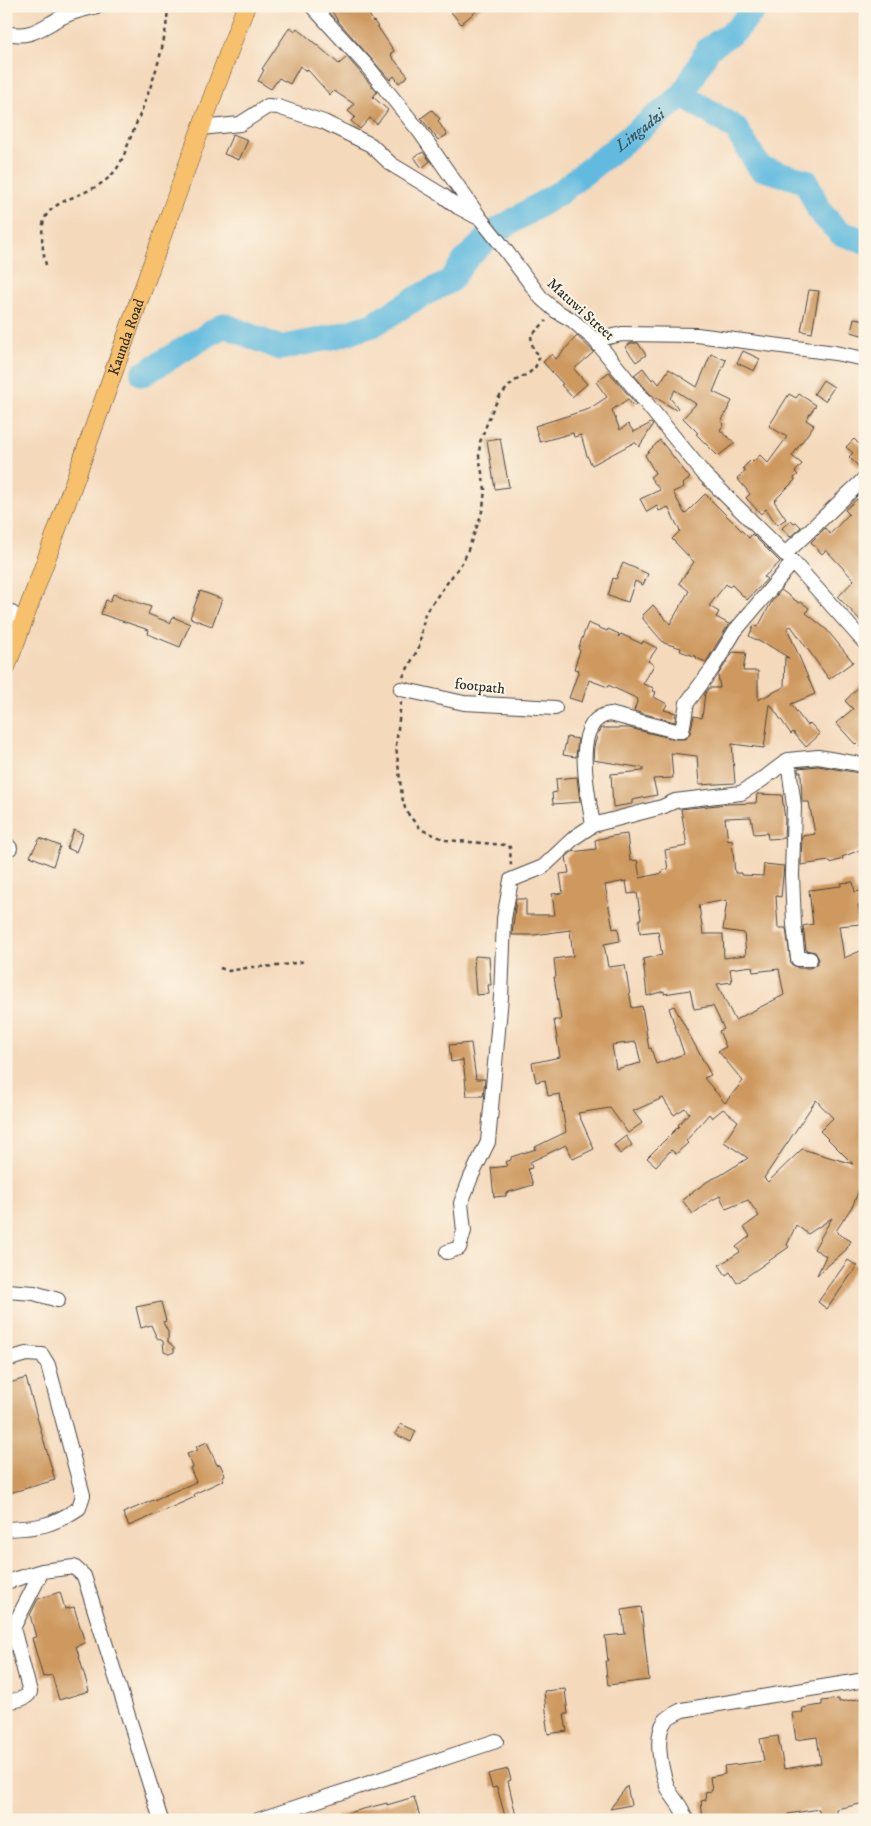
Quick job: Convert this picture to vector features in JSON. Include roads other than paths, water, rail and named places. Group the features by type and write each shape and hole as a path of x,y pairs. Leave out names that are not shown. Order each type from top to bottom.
{"main road":[{"name":"Kaunda Road","path":"6,668 101,410 200,128 246,6"}],"street":[{"path":"6,33 27,35 45,28 64,16 97,6"},
{"name":"Matuwi Street","path":"312,6 367,66 420,132 480,218 542,299 556,311 572,320 595,340 704,474 789,558 865,643"},
{"path":"200,128 240,124 268,106 278,107 332,125 370,145 398,169 442,195 458,207 480,218"},
{"path":"595,340 622,334 697,334 836,353 865,359"},
{"path":"593,825 585,772 586,743 591,725 602,715 610,714 682,731 687,703 712,669 735,631 789,558 865,478"},
{"path":"6,609 24,622"},
{"name":"footpath","path":"401,690 464,702 555,708"},
{"path":"447,1252 459,1248 464,1231 461,1203 488,1142 501,997 504,919 511,880 543,866 575,837 593,825 662,807 675,801 741,793 763,780 788,760 818,757 865,766"},
{"path":"788,760 794,806 792,850 794,925 798,959 810,959"},
{"path":"6,1291 34,1293 58,1300"},
{"path":"6,1360 26,1354 42,1355 48,1365 83,1495 79,1508 63,1518 36,1528 6,1530"},
{"path":"6,1582 42,1571 74,1567 84,1576 160,1820"},
{"path":"6,1702 20,1700 28,1696 30,1692 9,1629 42,1571"},
{"path":"686,1820 681,1805 667,1786 663,1770 658,1740 661,1727 666,1718 682,1710 865,1680"},
{"path":"258,1820 496,1741"}],"waterway":[{"name":"Lingadzi","path":"498,230 559,193 683,95 708,49 736,30 757,6"},
{"path":"683,95 735,128 760,168 806,181 820,212 840,233 865,241"},
{"path":"143,374 224,325 280,348 333,337 373,325 413,300 450,281 466,259 488,238"}]}
